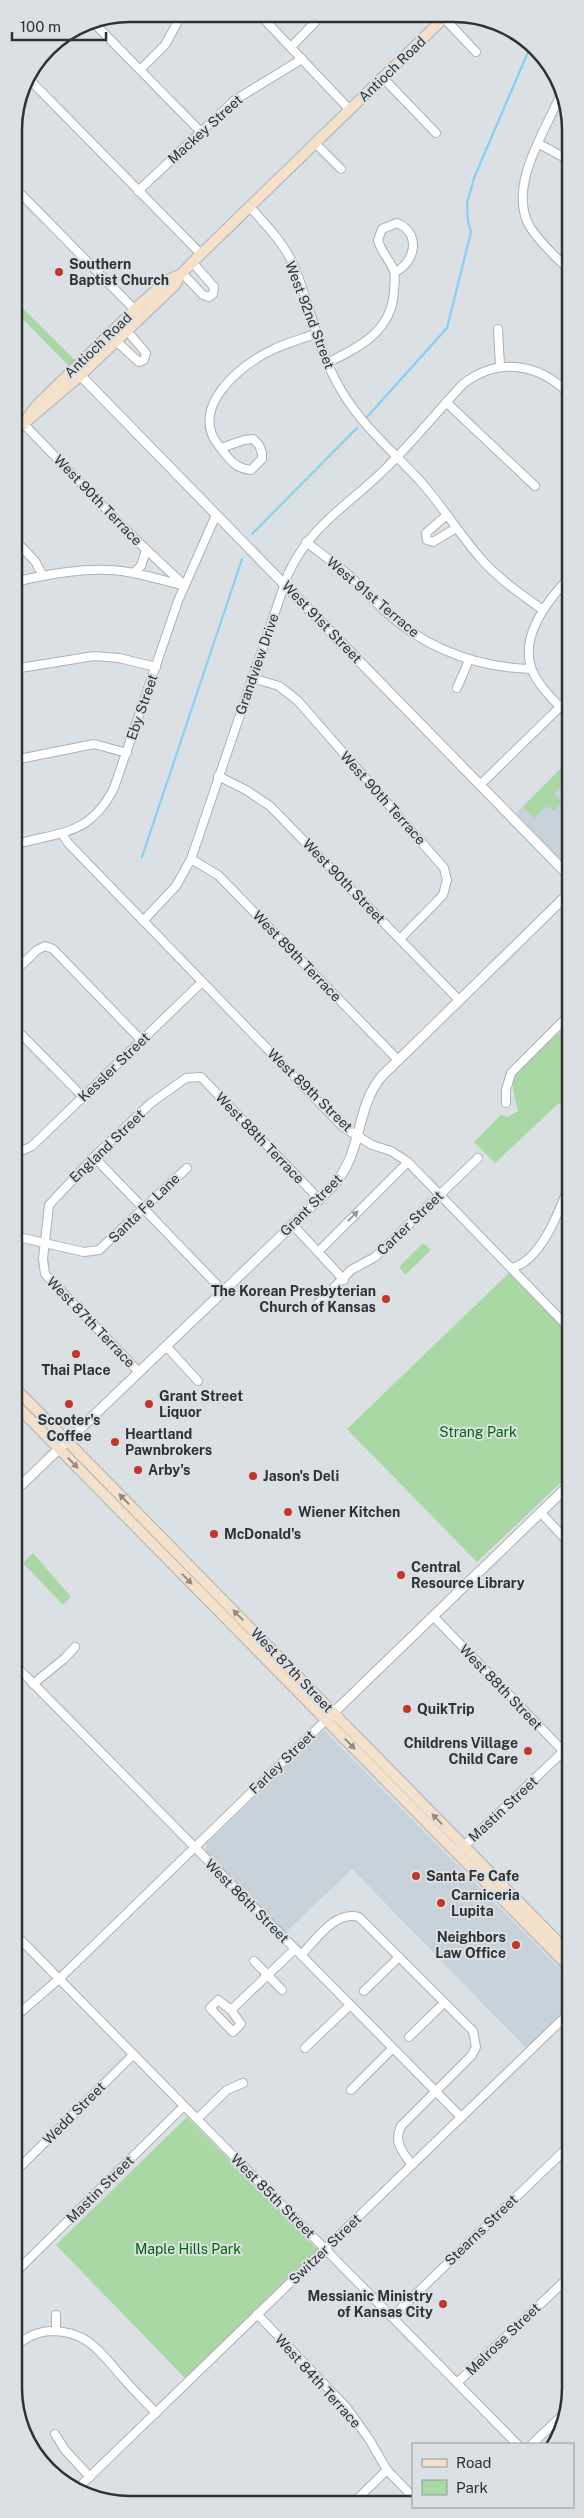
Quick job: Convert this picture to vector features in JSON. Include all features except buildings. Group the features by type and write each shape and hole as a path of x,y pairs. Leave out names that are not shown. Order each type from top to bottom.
{"main road":[{"name":"Antioch Road","path":"24,423 41,411 77,372 138,313 167,280 181,274 193,263 440,22"},
{"name":"Antioch Road","path":"77,372 127,331 138,313"},
{"name":"West 87th Street","path":"22,1397 63,1445 460,1849 561,1958"},
{"name":"West 87th Street","path":"22,1410 63,1445"},
{"name":"West 87th Street","path":"460,1849 561,1946"}],"street":[{"path":"140,70 165,44 177,22"},
{"path":"267,22 292,46 350,110"},
{"path":"292,46 315,22"},
{"path":"449,22 476,52"},
{"path":"98,27 200,131"},
{"name":"Mackey Street","path":"138,191 200,131 248,90 302,59"},
{"path":"383,78 436,133"},
{"path":"34,84 201,254"},
{"path":"557,102 526,173 522,199 530,227 562,262"},
{"path":"316,144 341,170"},
{"path":"539,144 562,156"},
{"path":"23,195 138,313"},
{"name":"West 92nd Street","path":"250,207 273,232 293,264 315,334 327,363 354,410 396,458 422,484 496,575 544,610"},
{"path":"327,363 363,344 380,330 390,312 394,299 395,272 378,240 382,229 397,223 409,229 414,247 401,269 395,272"},
{"path":"181,274 203,295 210,297 213,294 214,286 193,263"},
{"path":"498,329 500,366 521,367 544,374 562,388"},
{"name":"Antioch Road","path":"116,341 139,362 144,360 146,353 127,331"},
{"path":"221,448 244,440 252,440 259,445 262,459 251,470 235,466 211,436 210,420 212,406 222,389 255,359 271,350 315,334"},
{"name":"Grandview Drive","path":"143,921 176,886 191,859 284,584 296,557 306,542 327,520 372,482 468,380 500,366"},
{"name":"West 91st Street","path":"77,372 562,868"},
{"path":"446,402 535,486"},
{"name":"West 90th Terrace","path":"24,423 146,550 184,585"},
{"name":"Eby Street","path":"23,843 62,834 83,825 101,809 114,788 184,585 216,515"},
{"path":"447,515 426,532 427,540 433,542 456,528"},
{"name":"West 91st Terrace","path":"306,542 345,572 406,628 445,651 469,660 504,668 531,669"},
{"path":"23,548 35,561 43,576"},
{"path":"132,573 141,566 146,550"},
{"path":"23,580 92,570 132,573 184,585"},
{"path":"480,785 560,706 540,683 531,669 531,640 544,610 562,587"},
{"path":"23,668 94,656 119,658 156,667"},
{"path":"457,688 469,660"},
{"name":"West 90th Terrace","path":"252,678 279,686 298,701 444,868 447,880 443,895 400,939"},
{"path":"23,758 94,744 126,753"},
{"name":"West 90th Street","path":"218,776 246,790 270,806 459,1000"},
{"name":"West 89th Street","path":"62,834 68,843 343,1127 372,1145 391,1151 408,1162 561,1320"},
{"name":"West 89th Terrace","path":"191,859 218,875 398,1060"},
{"name":"Grant Street","path":"22,1484 347,1169 374,1086 398,1060 562,900"},
{"path":"23,964 37,950 45,946 52,950 142,1040"},
{"name":"Kessler Street","path":"23,1149 32,1146 202,982"},
{"path":"506,1103 507,1081 515,1067 562,1022"},
{"path":"23,1036 83,1097"},
{"name":"England Street","path":"45,1243 49,1205 94,1157 151,1103 186,1078 201,1077"},
{"name":"West 88th Terrace","path":"201,1077 319,1198"},
{"path":"94,1157 223,1291"},
{"name":"Carter Street","path":"318,1304 344,1280 351,1270 375,1257 478,1158"},
{"path":"319,1251 408,1162"},
{"name":"Santa Fe Lane","path":"23,1238 84,1252 99,1250 187,1168"},
{"path":"511,1268 521,1266 544,1239 562,1210"},
{"path":"292,1224 344,1280"},
{"name":"West 87th Terrace","path":"45,1243 42,1266 45,1274 139,1372"},
{"path":"166,1346 198,1381"},
{"name":"Farley Street","path":"22,2011 59,1979 561,1492"},
{"path":"540,1512 561,1535"},
{"name":"West 88th Street","path":"433,1616 561,1742"},
{"path":"33,1684 65,1658 75,1646"},
{"name":"West 86th Street","path":"22,1673 349,2006 461,2117"},
{"name":"Mastin Street","path":"460,1849 561,1753"},
{"path":"231,2010 268,1975 336,1920 344,1916 353,1915 365,1921 473,2032 476,2047 472,2055 401,2126 398,2132 398,2146 412,2165"},
{"name":"West 85th Street","path":"22,1941 516,2443"},
{"path":"364,1991 399,1957"},
{"path":"254,1961 282,1990"},
{"path":"409,2037 444,2003"},
{"path":"305,2048 349,2006"},
{"name":"Switzer Street","path":"82,2484 561,2021"},
{"path":"351,2090 392,2049"},
{"name":"Wedd Street","path":"22,2165 133,2055"},
{"path":"197,2119 227,2090 243,2083"},
{"name":"Mastin Street","path":"22,2266 184,2106"},
{"name":"Stearns Street","path":"393,2316 561,2154"},
{"name":"Melrose Street","path":"458,2382 561,2284"},
{"name":"West 84th Terrace","path":"258,2314 347,2408 369,2439 387,2470 412,2496"},
{"path":"56,2315 56,2332"},
{"path":"22,2342 34,2334 56,2332 69,2332 90,2342 156,2413"},
{"path":"533,2443 556,2421"},
{"path":"55,2434 65,2450 90,2476"},
{"path":"360,2496 387,2470"}],"shaded area":[{"path":"562,767 562,864 514,815"},
{"path":"324,1730 561,1970 561,2015 527,2049 352,1869 285,1933 206,1853 206,1844"}],"green space":[{"path":"23,309 77,362 71,368 23,319"},
{"path":"562,767 562,787 554,794 562,802 553,811 547,806 534,818 523,807"},
{"path":"562,1031 562,1105 559,1103 495,1163 474,1142 501,1115 508,1117 518,1111 513,1085 515,1077 524,1065"},
{"path":"423,1243 431,1250 405,1275 399,1267"},
{"name":"Strang Park","path":"509,1273 561,1326 561,1482 477,1562 347,1429"},
{"path":"33,1553 71,1597 63,1605 23,1563"},
{"name":"Maple Hills Park","path":"187,2117 318,2250 186,2379 56,2245"}],"waterway":[{"path":"367,417 447,328 471,232 468,222 467,203 474,178 528,52"},
{"path":"252,534 357,428"},
{"path":"142,857 242,559"}],"place":[{"name":"Southern Baptist Church","path":"59,272"},
{"name":"The Korean Presbyterian Church of Kansas","path":"386,1299"},
{"name":"Thai Place","path":"76,1354"},
{"name":"Scooter's Coffee","path":"69,1404"},
{"name":"Grant Street Liquor","path":"149,1404"},
{"name":"Heartland Pawnbrokers","path":"115,1442"},
{"name":"Arby's","path":"138,1470"},
{"name":"Jason's Deli","path":"253,1476"},
{"name":"Wiener Kitchen","path":"288,1512"},
{"name":"McDonald's","path":"214,1534"},
{"name":"Central Resource Library","path":"401,1575"},
{"name":"QuikTrip","path":"407,1709"},
{"name":"Childrens Village Child Care","path":"528,1751"},
{"name":"Santa Fe Cafe","path":"416,1876"},
{"name":"Carniceria Lupita","path":"441,1903"},
{"name":"Neighbors Law Office","path":"516,1945"},
{"name":"Messianic Ministry of Kansas City","path":"443,2304"}]}
